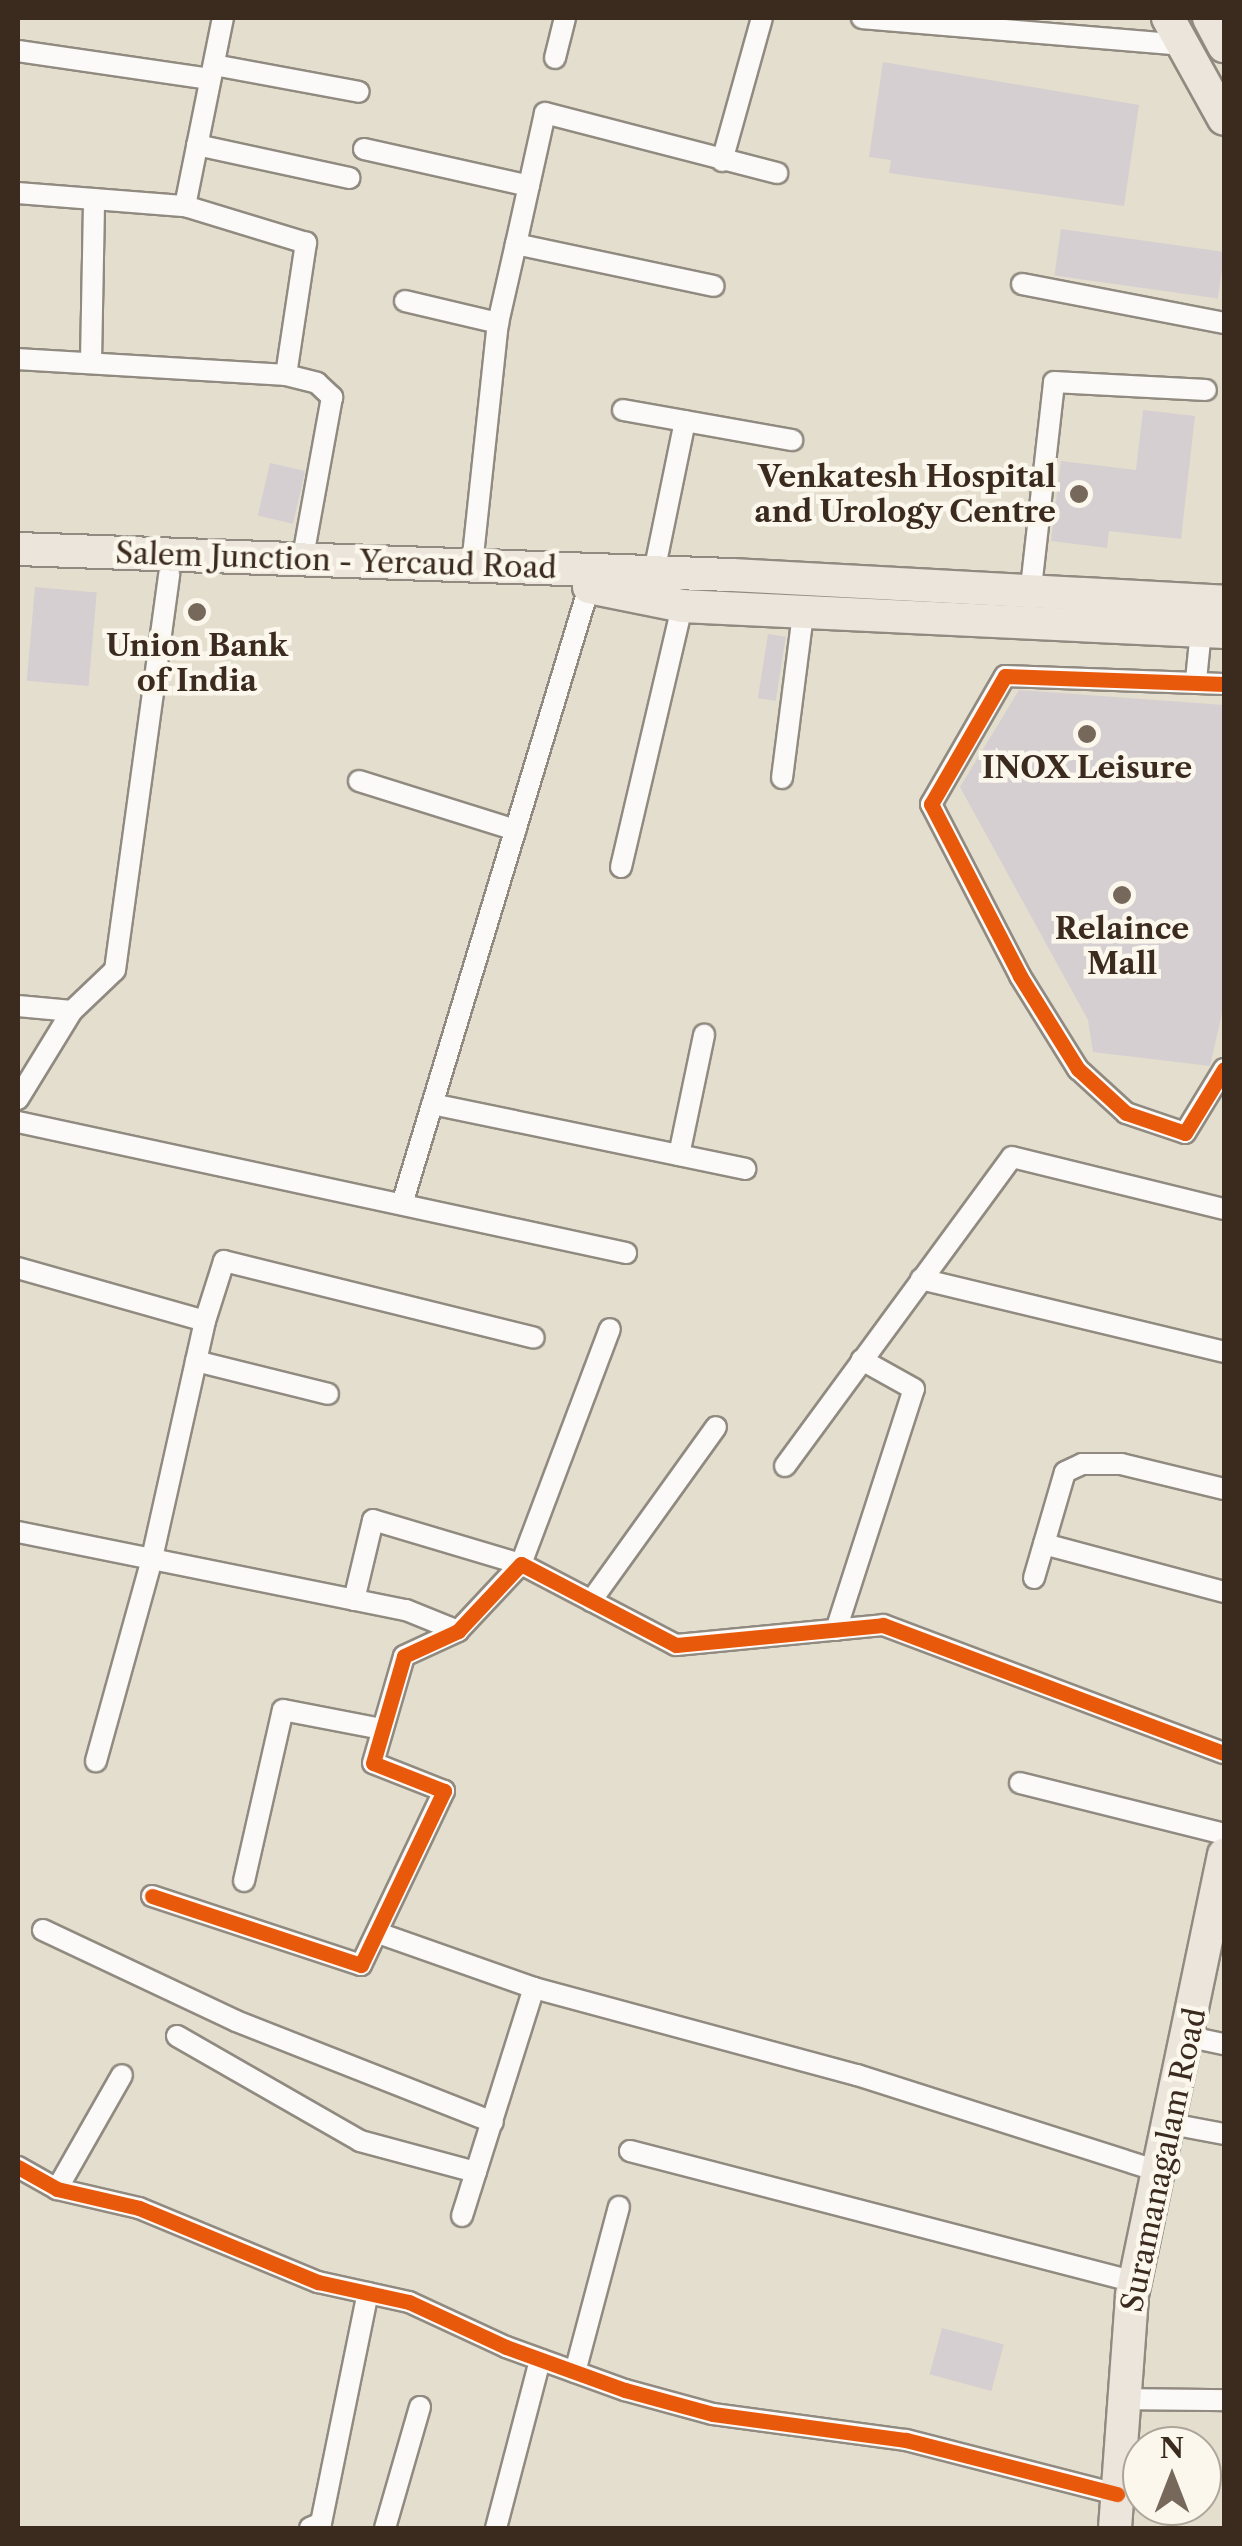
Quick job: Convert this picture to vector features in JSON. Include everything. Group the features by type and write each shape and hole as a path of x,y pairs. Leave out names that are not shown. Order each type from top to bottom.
{"main road":[{"path":"1209,18 1224,46"},
{"path":"1179,27 1224,87"},
{"path":"1179,27 1224,120"},
{"name":"Salem Junction - Yercaud Road","path":"18,549 654,572"},
{"path":"654,572 732,563 1224,589"},
{"path":"18,572 589,587 732,585 1224,602"},
{"path":"654,572 732,585 1217,628"},
{"path":"589,587 682,606 1217,628"},
{"name":"Suramanagalam Road","path":"1115,2528 1135,2282 1218,1928 1224,1854"}],"street":[{"path":"185,206 223,18"},
{"path":"555,58 565,18"},
{"path":"722,161 762,18"},
{"path":"862,18 1179,27"},
{"path":"18,51 358,92"},
{"path":"472,565 498,323 546,113 777,173"},
{"path":"197,145 349,178"},
{"path":"364,149 529,186"},
{"path":"18,194 185,206 306,243 286,376"},
{"path":"91,361 94,199"},
{"path":"516,244 714,286"},
{"path":"1022,284 1224,323"},
{"path":"405,301 498,323"},
{"path":"18,359 91,361 286,376 318,382 332,397 303,557"},
{"path":"1032,578 1054,382 1206,390"},
{"path":"623,410 792,440"},
{"path":"654,572 685,421"},
{"path":"18,1099 72,1011 115,970 169,574"},
{"path":"402,1204 589,587"},
{"path":"620,867 682,606"},
{"path":"782,778 803,612"},
{"path":"1196,680 1217,628"},
{"path":"1224,684 1004,676 931,804 1078,1069 1126,1113 1185,1133 1224,1069"},
{"path":"360,781 515,830"},
{"path":"18,1006 72,1011"},
{"path":"678,1155 704,1035"},
{"path":"432,1104 746,1169"},
{"path":"18,1122 626,1254"},
{"path":"784,1466 1012,1156 1224,1210"},
{"path":"96,1761 152,1559 205,1321 224,1260 534,1338"},
{"path":"18,1268 205,1321"},
{"path":"921,1279 1224,1352"},
{"path":"152,1896 361,1965 444,1792 372,1763 404,1656 458,1632 520,1564 610,1329"},
{"path":"836,1630 914,1389 862,1360"},
{"path":"196,1361 328,1394"},
{"path":"591,1601 716,1427"},
{"path":"1034,1578 1066,1472 1082,1464 1121,1464 1224,1488"},
{"path":"354,1600 373,1520 520,1564 676,1646 883,1625 1224,1753"},
{"path":"18,1532 406,1610 458,1632"},
{"path":"1044,1544 1224,1592"},
{"path":"244,1881 283,1710 382,1730"},
{"path":"1020,1783 1224,1834"},
{"path":"43,1930 253,2028 492,2122"},
{"path":"378,1932 534,1988 856,2075 1158,2171"},
{"path":"462,2216 534,1988"},
{"path":"177,2036 360,2141 476,2172"},
{"path":"1190,2037 1224,2044"},
{"path":"57,2189 122,2075"},
{"path":"1171,2124 1224,2134"},
{"path":"630,2151 1135,2282"},
{"path":"18,2167 57,2189 139,2208 212,2243 442,2315 540,2360 713,2414 906,2440 1117,2494"},
{"path":"575,2372 619,2207"},
{"path":"310,2528 321,2523 368,2293"},
{"path":"496,2528 540,2360"},
{"path":"1124,2400 1224,2400"},
{"path":"385,2528 420,2406"}],"building":[{"path":"883,62 1139,105 1124,206 889,173 891,160 869,157"},
{"path":"1061,229 1224,252 1218,299 1054,276"},
{"path":"1143,410 1195,416 1181,539 1109,531 1107,548 1051,541 1061,461 1136,470"},
{"path":"270,463 305,471 293,524 258,516"},
{"path":"35,587 97,592 89,686 27,681"},
{"path":"768,634 786,637 776,701 758,698"},
{"name":"Relaince Mall","path":"1019,690 1224,705 1224,1004 1210,1066 1093,1052 1088,1020 960,787"},
{"path":"942,2328 1004,2345 991,2391 930,2374"}],"cycle path":[{"path":"1224,684 1005,676 931,804 1020,976 1078,1069 1126,1113 1185,1133 1224,1069"},
{"path":"152,1896 361,1965 444,1791 373,1763 404,1656 458,1631 521,1564 676,1645 883,1625 1224,1753"},
{"path":"18,2167 57,2189 139,2208 318,2282 409,2302 506,2347 625,2390 713,2414 906,2440 1117,2494"}],"place":[{"name":"Venkatesh Hospital and Urology Centre","path":"1079,494"},
{"name":"Union Bank of India","path":"197,612"},
{"name":"INOX Leisure","path":"1087,734"},
{"name":"Relaince Mall","path":"1122,895"}]}
